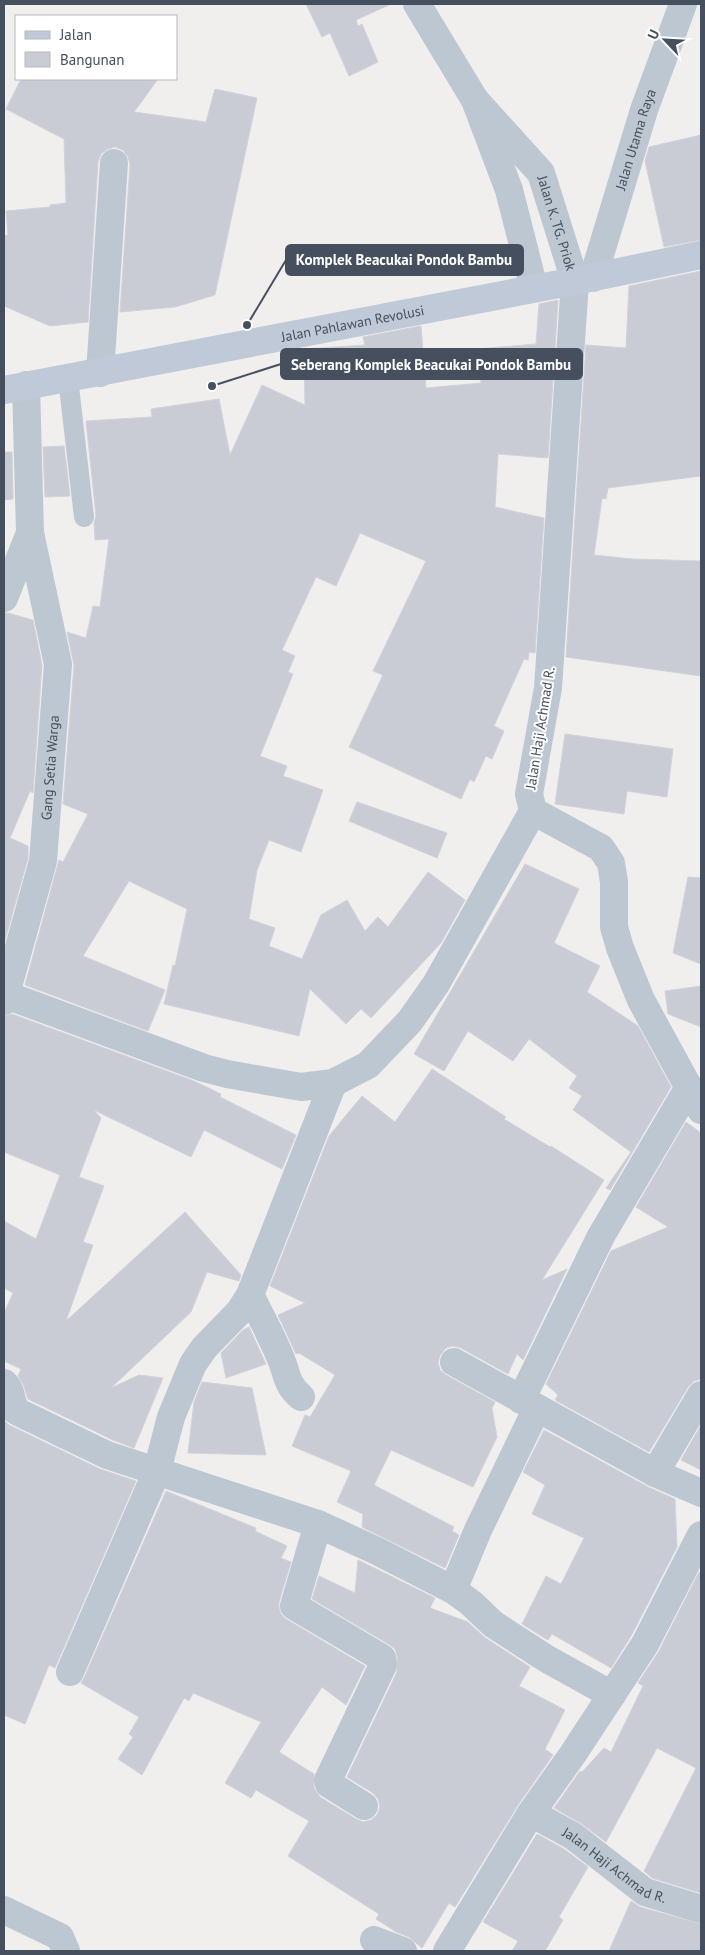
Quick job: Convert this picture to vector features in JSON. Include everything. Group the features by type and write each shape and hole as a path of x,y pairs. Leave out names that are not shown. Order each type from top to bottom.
{"main road":[{"name":"Jalan Pahlawan Revolusi","path":"15,388 701,255"}],"street":[{"name":"Jalan K. TG. Priok","path":"417,4 475,100 510,190 534,288"},
{"name":"Jalan Utama Raya","path":"584,279 682,4"},
{"name":"Jalan K. TG. Priok","path":"475,100 541,173 584,279"},
{"path":"100,373 114,163"},
{"name":"Jalan Haji Achmad R.","path":"533,811 530,794 548,688 584,279"},
{"name":"Gang Setia Warga","path":"5,998 43,861 58,664 30,533 15,388"},
{"name":"Gang Setia Warga","path":"4,598 30,533"},
{"path":"5,998 204,1068 227,1074 301,1086 333,1083 368,1065 410,1021 436,984 533,811 601,848 611,863 614,882 614,927 620,948 641,1000 695,1098 601,1236 529,1404 453,1590"},
{"path":"70,1672 157,1471 172,1417 193,1364 204,1348 239,1312 250,1295 333,1083"},
{"path":"250,1295 282,1361 287,1380 291,1388 301,1397"},
{"path":"454,1362 655,1473 701,1493"},
{"path":"4,1382 12,1392 12,1404 16,1411 107,1455 318,1524 453,1590 471,1602 493,1624 547,1659 612,1695"},
{"path":"655,1473 701,1395"},
{"path":"318,1524 294,1606 382,1658 383,1663 328,1782 364,1806"},
{"path":"447,1951 531,1813 573,1754 646,1644 701,1535"},
{"name":"Jalan Haji Achmad R.","path":"531,1813 573,1836 645,1892 701,1909"},
{"path":"4,1910 60,1937 66,1951"},
{"path":"368,1946 403,1951"}],"lane":[{"path":"68,378 84,517"}],"building":[{"path":"306,4 391,4 356,20 358,26 362,24 378,62 349,76 330,33 322,37"},
{"path":"20,80 157,80 134,112 206,122 215,89 257,98 215,295 175,307 120,312 130,164 123,150 115,147 101,154 98,162 88,322 50,326 4,306 4,236 8,235 6,211 50,207 50,205 66,203 64,139 6,109"},
{"path":"701,135 701,240 664,247 645,161 649,147"},
{"path":"701,271 701,476 608,488 606,499 602,498 594,555 632,559 701,561 701,676 566,657 586,345 626,348 629,286"},
{"path":"558,300 548,458 498,454 495,507 544,518 535,653 529,652 528,660 524,659 494,726 504,731 492,759 486,756 474,782 470,779 461,799 349,747 383,675 373,671 426,561 360,533 336,586 316,577 282,650 295,656 288,672 293,674 260,756 287,766 283,776 323,790 301,852 269,840 257,870 249,919 275,928 269,946 302,959 321,915 347,900 365,931 378,917 388,927 428,872 465,900 441,943 371,1018 361,1009 346,1024 310,989 299,1036 164,1004 173,965 175,966 187,909 129,881 83,956 165,990 148,1031 25,985 59,860 63,862 88,814 63,804 74,665 67,632 86,638 93,606 100,607 109,539 95,540 94,523 96,516 86,421 152,417 151,409 219,399 230,455 262,385 305,405 304,349 365,345 363,337 421,326 426,388 481,383 478,349 536,344 539,304"},
{"path":"64,446 70,496 45,497 43,447"},
{"path":"4,452 12,452 13,499 4,500"},
{"path":"4,613 33,620 42,665 33,793 30,791 10,838 28,846 28,858 4,944"},
{"path":"565,734 673,749 667,797 627,791 624,814 555,804"},
{"path":"357,802 447,833 437,858 349,821"},
{"path":"525,864 579,889 554,943 600,966 587,992 638,1026 671,1087 610,1190 606,1188 631,1152 573,1110 582,1096 569,1088 577,1076 529,1039 513,1061 468,1031 444,1071 414,1054"},
{"path":"688,877 701,878 701,964 673,953"},
{"path":"701,986 701,1027 668,1014 665,991"},
{"path":"12,1014 194,1081 221,1094 220,1097 296,1135 282,1169 204,1130 191,1157 94,1110 101,1118 79,1177 104,1186 83,1242 93,1245 66,1321 185,1212 241,1275 239,1281 207,1272 191,1312 111,1388 139,1375 163,1378 134,1448 113,1440 28,1399 18,1376 21,1369 4,1361 4,1313 13,1293 4,1288 4,1221 36,1239 60,1175 4,1152 4,1016"},
{"path":"432,1069 506,1117 504,1119 604,1180 542,1280 567,1269 523,1360 517,1354 508,1374 461,1348 453,1346 446,1348 440,1355 438,1363 440,1370 495,1402 492,1408 497,1437 473,1487 391,1450 374,1485 454,1527 452,1531 459,1535 445,1568 362,1527 363,1514 337,1502 351,1471 292,1446 305,1415 310,1417 335,1375 299,1353 296,1354 278,1315 305,1303 270,1286 329,1136 362,1096 395,1122"},
{"path":"686,1122 701,1133 701,1379 694,1381 688,1387 649,1452 555,1400 558,1395 546,1384 611,1251 668,1227 636,1207"},
{"path":"249,1327 266,1364 226,1378 221,1353 243,1330"},
{"path":"202,1382 252,1388 266,1455 188,1453 194,1402"},
{"path":"4,1420 9,1425 100,1469 136,1481 55,1668 49,1665 25,1724 4,1715"},
{"path":"701,1425 701,1470 681,1460"},
{"path":"544,1430 648,1487 675,1499 677,1547 631,1636 611,1668 552,1634 548,1640 522,1624 546,1576 561,1584 584,1538 532,1514 545,1485 523,1472"},
{"path":"166,1491 256,1528 255,1531 287,1546 281,1558 291,1562 279,1602 281,1614 286,1619 365,1666 346,1705 322,1687 279,1752 314,1774 314,1788 320,1797 356,1819 363,1822 371,1820 377,1815 380,1807 378,1799 373,1793 347,1777 397,1672 397,1656 395,1649 390,1645 312,1599 319,1576 355,1593 358,1560 435,1598 430,1608 468,1622 484,1637 530,1667 519,1686 565,1710 545,1749 553,1755 518,1805 455,1907 449,1903 422,1948 409,1937 396,1932 376,1919 379,1914 288,1856 309,1821 256,1790 251,1798 225,1783 261,1722 193,1693 189,1701 184,1698 142,1775 118,1759 133,1737 129,1734 139,1717 81,1683"},
{"path":"699,1572 701,1573 701,1893 652,1878 644,1871 696,1768 657,1748 606,1842 582,1824 554,1808 580,1771 582,1772 604,1748 611,1752 643,1686 638,1683 659,1651"},
{"path":"537,1834 564,1849 588,1867 559,1917 563,1920 545,1951 512,1951 518,1941 483,1922"},
{"path":"631,1901 640,1907 701,1924 701,1951 609,1951"}],"place":[{"name":"Komplek Beacukai Pondok Bambu","path":"247,325"},
{"name":"Seberang Komplek Beacukai Pondok Bambu","path":"212,386"}]}
